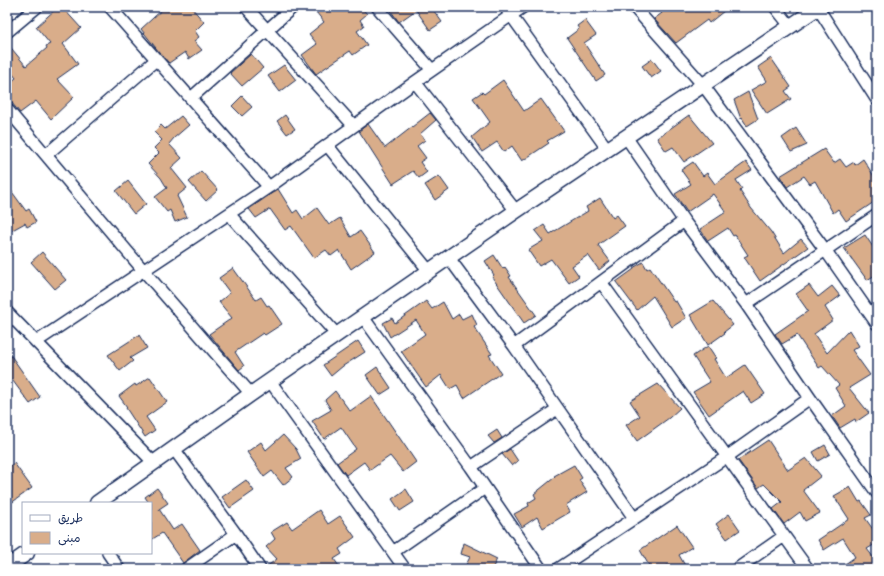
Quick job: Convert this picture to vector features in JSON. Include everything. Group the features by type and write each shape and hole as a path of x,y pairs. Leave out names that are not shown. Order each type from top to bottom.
{"street":[{"path":"7,32 37,7"},
{"path":"110,7 269,187"},
{"path":"246,7 354,126"},
{"path":"191,98 293,7"},
{"path":"377,7 432,70"},
{"path":"36,342 269,187 432,70 508,11 523,7"},
{"path":"634,7 703,85 826,251 877,324"},
{"path":"775,7 791,27"},
{"path":"98,502 251,394 516,211 819,7 877,99"},
{"path":"508,11 608,150"},
{"path":"46,155 157,59"},
{"path":"415,82 516,211"},
{"path":"7,109 143,270 251,394"},
{"path":"626,137 684,221 746,304 810,398 874,481 877,493"},
{"path":"327,145 429,271"},
{"path":"229,214 337,335"},
{"path":"746,304 877,215"},
{"path":"514,346 684,221"},
{"path":"449,258 514,346 634,518"},
{"path":"601,282 728,456 808,569"},
{"path":"7,312 154,463"},
{"path":"363,317 471,467 541,569"},
{"path":"270,381 405,569"},
{"path":"558,569 728,456 810,398"},
{"path":"471,467 557,409"},
{"path":"174,449 260,569"},
{"path":"393,552 485,488"},
{"path":"186,569 236,534"},
{"path":"737,569 784,536"},
{"path":"7,567 26,554"},
{"path":"109,554 119,569"}],"building":[{"path":"58,7 62,7 81,28 63,44 78,64 57,79 74,97 51,119 36,101 20,113 7,97 7,85 16,78 7,67 7,43 26,66 47,48 46,46 50,44 36,27"},
{"path":"165,7 191,7 204,22 195,31 199,37 194,41 202,50 189,59 185,52 169,63 141,29"},
{"path":"312,7 361,7 367,14 360,20 364,26 357,31 367,45 353,55 350,51 316,74 302,55 317,44 309,34 324,22"},
{"path":"388,7 431,7 442,22 430,30 416,10 399,22"},
{"path":"658,7 729,7 709,23 707,20 676,43 654,19 662,13"},
{"path":"585,20 596,35 584,43 605,75 596,81 567,38 579,29 577,26"},
{"path":"251,54 263,68 242,86 230,73"},
{"path":"771,58 791,87 785,91 791,99 767,114 751,90 767,81 758,67"},
{"path":"652,59 661,71 651,78 642,66"},
{"path":"284,65 296,80 280,92 268,76"},
{"path":"503,80 524,111 541,99 564,131 547,141 549,143 522,161 512,146 504,152 497,142 482,152 472,137 490,122 473,98 482,92 484,94"},
{"path":"748,92 758,119 747,126 742,118 741,119 734,100"},
{"path":"242,96 252,107 242,116 232,106"},
{"path":"430,113 436,120 420,134 425,140 417,146 426,158 420,162 427,172 419,178 413,171 393,184 359,131 368,124 385,148"},
{"path":"285,115 295,129 287,134 277,121"},
{"path":"689,115 712,143 684,162 673,147 666,151 657,138"},
{"path":"181,116 189,125 169,144 182,158 171,168 187,188 177,196 187,217 175,222 170,210 167,212 155,197 167,188 161,178 148,164 159,153 154,148 162,140 154,132 161,125 165,129"},
{"path":"796,128 807,145 791,152 782,138"},
{"path":"824,149 834,163 840,159 846,167 854,162 855,165 863,159 877,181 877,200 846,221 838,209 833,213 815,181 810,184 804,176 787,187 780,176"},
{"path":"693,162 703,176 707,173 715,184 746,162 752,170 736,180 742,189 740,191 751,208 771,232 784,253 801,239 808,247 760,281 744,257 748,255 735,235 733,236 728,228 708,241 700,229 726,212 713,194 687,212 675,194 691,184 681,170"},
{"path":"201,171 218,190 206,201 189,182"},
{"path":"439,176 449,190 435,200 425,185"},
{"path":"128,181 146,204 134,214 116,191"},
{"path":"7,185 26,211 29,209 36,222 27,227 25,223 7,233"},
{"path":"278,189 293,213 297,210 303,219 317,208 329,225 340,218 351,237 360,231 375,252 351,269 339,250 331,256 326,250 314,258 291,226 285,230 270,209 256,218 249,209"},
{"path":"600,198 613,218 617,215 625,226 598,245 610,261 599,270 588,255 572,266 579,276 569,283 551,259 539,266 528,250 543,241 535,231 544,225 550,234 588,211 586,207"},
{"path":"865,235 877,253 877,274 867,280 844,248"},
{"path":"42,252 66,280 55,289 31,262"},
{"path":"494,255 503,269 505,267 511,276 509,277 536,315 524,323 492,277 494,275 485,261"},
{"path":"643,262 647,269 650,267 674,302 676,301 686,318 672,327 653,296 637,310 616,282"},
{"path":"233,268 256,300 261,297 267,306 269,305 282,324 265,335 263,333 235,352 244,366 239,370 209,334 232,318 219,302 230,293 219,278"},
{"path":"809,285 818,297 832,286 840,296 825,307 833,320 814,334 827,353 849,330 859,346 852,350 870,375 849,388 869,413 856,422 855,419 840,428 832,416 846,406 835,388 839,385 822,366 819,368 797,335 782,344 775,334 808,311 796,294"},
{"path":"426,301 432,309 443,302 452,319 459,314 462,319 472,314 477,325 474,327 492,354 489,355 501,373 464,398 457,385 450,389 441,375 426,387 401,351 425,334 416,320 390,337 383,323 392,318 395,323"},
{"path":"713,301 733,325 724,332 725,333 708,345 690,315"},
{"path":"139,335 147,348 130,358 133,361 120,371 108,355"},
{"path":"358,341 365,352 343,366 331,376 323,365"},
{"path":"708,346 726,378 745,365 765,394 751,403 743,391 709,415 693,392 710,382 693,356"},
{"path":"7,350 40,397 30,404 7,373"},
{"path":"377,367 391,388 380,395 366,375"},
{"path":"150,377 167,402 146,417 155,430 145,437 119,396 135,384 136,386"},
{"path":"658,384 680,408 669,418 637,441 626,425 640,416 630,401"},
{"path":"335,391 350,411 371,396 416,462 403,472 390,456 370,470 364,462 346,475 337,463 356,449 341,427 324,439 312,421 331,410 325,400"},
{"path":"497,430 502,438 494,443 488,436"},
{"path":"283,435 296,449 301,459 286,468 293,477 283,485 272,471 264,477 247,452 261,442 266,450"},
{"path":"768,440 788,470 806,458 821,476 803,490 820,513 805,521 800,512 784,524 773,509 782,502 764,484 758,488 738,460"},
{"path":"825,445 830,454 818,461 813,452"},
{"path":"510,449 518,461 512,466 502,454"},
{"path":"14,463 32,488 7,506 7,468"},
{"path":"574,465 582,478 579,480 587,492 566,505 570,512 543,528 537,517 522,527 514,514 529,506 528,503 536,498 534,494 555,477 554,476"},
{"path":"246,480 254,491 230,508 222,497"},
{"path":"850,487 859,502 861,501 871,515 865,518 877,535 877,543 867,549 877,562 877,566 873,569 838,569 855,557 843,538 824,550 818,540 849,519 834,496"},
{"path":"157,488 168,503 159,509 173,530 182,524 200,550 183,563 162,533 152,539 152,502 148,502 145,497"},
{"path":"406,489 414,502 400,511 392,499"},
{"path":"319,510 328,524 340,516 355,537 339,549 342,554 334,559 341,569 267,569 266,567 277,559 266,547 275,539 271,532 287,522 292,529"},
{"path":"729,514 740,530 727,539 716,524"},
{"path":"677,525 692,547 679,555 687,569 671,569 668,565 661,569 651,569 640,550"},
{"path":"464,543 497,559 492,569 464,569 470,557 461,554"}]}
